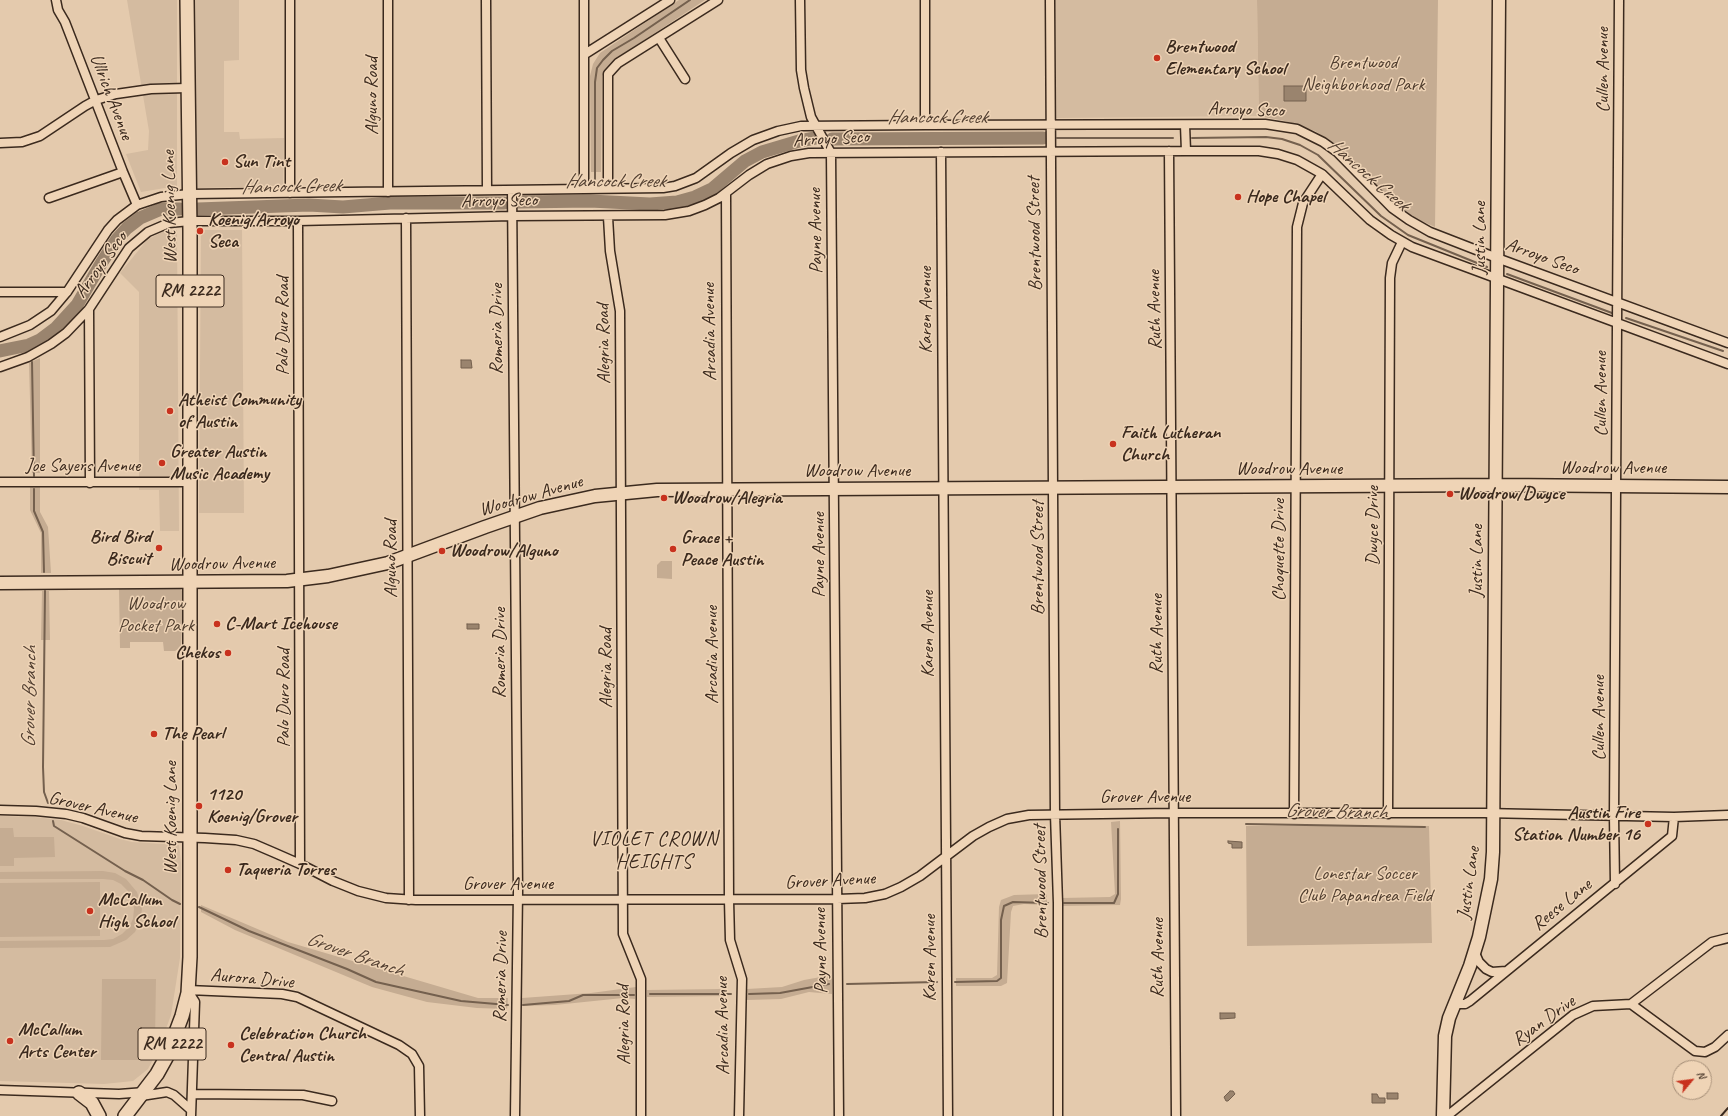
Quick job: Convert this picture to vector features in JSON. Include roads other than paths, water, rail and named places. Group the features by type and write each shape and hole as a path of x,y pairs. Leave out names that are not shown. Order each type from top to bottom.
{"main road":[{"name":"West Koenig Lane","path":"125,1116 143,1094 167,1056 182,1016 188,990 190,957 190,221 187,0"},
{"path":"79,1093 92,1103 99,1116"}],"street":[{"name":"Ullrich Avenue","path":"56,0 58,10 65,22 137,205"},
{"path":"290,0 290,193"},
{"name":"Alguno Road","path":"388,0 388,192"},
{"path":"486,0 487,190"},
{"path":"584,0 584,188"},
{"path":"585,54 670,0"},
{"path":"608,188 608,74 618,63 718,0"},
{"name":"Payne Avenue","path":"800,0 802,80 811,117 832,153 835,489 836,900 839,1116"},
{"path":"925,0 925,124"},
{"name":"Brentwood Street","path":"1050,0 1055,814 1058,903 1058,1116"},
{"name":"Justin Lane","path":"1444,1116 1445,1036 1449,1018 1475,953 1491,879 1493,814 1498,279 1499,0"},
{"name":"Cullen Avenue","path":"1615,884 1614,816 1619,0"},
{"path":"659,38 685,79"},
{"path":"0,143 22,142 40,136 72,114 96,100 133,90 187,88"},
{"name":"Arroyo Seco","path":"0,337 19,330 38,320 56,306 108,230 117,220 137,205 161,197 189,194 662,188 685,183 702,174 731,153 753,140 801,126 925,124 1268,124 1287,126 1306,133 1323,142 1337,152 1384,201 1409,220 1430,232 1728,343"},
{"name":"Arroyo Seco","path":"1185,125 1186,151"},
{"name":"Arroyo Seco","path":"0,367 28,357 50,344 74,325 89,309 129,248 139,238 158,226 169,223 190,221 298,221 512,216 608,217 673,214 701,207 726,193 755,171 774,161 800,154 1169,151 1270,152 1297,160 1322,174 1338,187 1370,220 1402,242 1432,256 1728,364"},
{"name":"Ruth Avenue","path":"1169,151 1176,1116"},
{"name":"Karen Avenue","path":"941,152 948,1116"},
{"path":"49,198 123,172"},
{"name":"Choquette Drive","path":"1294,814 1297,228 1303,203 1322,174"},
{"name":"Romeria Drive","path":"512,190 518,900 516,1116"},
{"name":"Arcadia Avenue","path":"726,193 729,900 730,940 742,979 739,1116"},
{"name":"Alegria Road","path":"608,217 610,251 620,311 622,934 640,979 641,1116"},
{"name":"Alguno Road","path":"406,218 409,900"},
{"name":"Palo Duro Road","path":"298,221 300,864"},
{"name":"Dwyce Drive","path":"1388,814 1390,278 1392,263 1402,242"},
{"path":"0,292 67,292"},
{"path":"89,309 90,483"},
{"name":"Joe Sayers Avenue","path":"0,482 189,482"},
{"name":"Woodrow Avenue","path":"0,583 190,583 300,580 357,571 408,557 515,516 568,501 621,492 657,490 1496,485 1728,487"},
{"name":"Grover Avenue","path":"0,810 66,814 134,835 227,839 248,843 300,864 358,891 386,898 409,900 836,900 865,898 885,894 901,887 920,876 973,836 989,827 1007,820 1029,816 1055,814 1493,814 1674,817 1728,815"},
{"name":"Reese Lane","path":"1455,1004 1465,1004 1615,884 1672,836 1674,817"},
{"path":"1728,938 1712,942 1631,1004 1694,1051 1705,1052 1715,1047 1728,1035"},
{"path":"1475,953 1479,962 1486,969 1492,972 1506,971"},
{"path":"188,990 195,1002 191,1113"},
{"name":"Aurora Drive","path":"188,990 282,994 297,997 399,1045 412,1054 419,1066 420,1116"},
{"name":"Ryan Drive","path":"1447,1116 1573,1015 1593,1006 1631,1004"},
{"path":"0,1090 119,1094 167,1092 174,1094 191,1113"},
{"path":"192,1094 303,1095 332,1101"}],"waterway":[{"path":"595,179 595,82 597,68 612,51 690,0"},
{"name":"Hancock Creek","path":"1192,138 1266,137 1282,139 1300,145 1318,155 1381,216 1408,235 1487,267"},
{"name":"Hancock Creek","path":"519,202 590,201 650,204 677,202 695,197 712,189 745,161 762,152 815,138"},
{"name":"Hancock Creek","path":"832,139 1043,138"},
{"name":"Hancock Creek","path":"1057,138 1173,138"},
{"name":"Hancock Creek","path":"590,201 591,197"},
{"name":"Hancock Creek","path":"198,209 309,205 343,207 390,203 504,203"},
{"name":"Hancock Creek","path":"0,351 29,345 40,340 56,328 77,305 102,262 117,239 127,228 140,218 161,209 180,209"},
{"name":"Hancock Creek","path":"1507,274 1612,313"},
{"name":"Hancock Creek","path":"1626,318 1723,351"},
{"name":"Grover Branch","path":"29,345 30,349"},
{"name":"Grover Branch","path":"32,362 34,476"},
{"name":"Grover Branch","path":"34,489 34,511 43,532 44,572"},
{"name":"Grover Branch","path":"45,591 43,767 44,792 48,803"},
{"name":"Grover Branch","path":"53,821 54,826 180,904"},
{"name":"Grover Branch","path":"1246,824 1425,827"},
{"name":"Grover Branch","path":"1064,903 1114,903 1118,894 1118,829"},
{"name":"Grover Branch","path":"955,982 997,981 1001,978 1001,920 1004,906 1013,902 1048,903"},
{"name":"Grover Branch","path":"199,907 249,931 347,969 376,982 461,1001 508,1005"},
{"name":"Grover Branch","path":"847,984 937,982"},
{"name":"Grover Branch","path":"749,994 780,993 829,984"},
{"name":"Grover Branch","path":"650,994 731,994"},
{"name":"Grover Branch","path":"523,1005 569,1001 583,995 634,995"}],"railway":[{"path":"1721,1116 1728,1108"}],"place":[{"name":"Brentwood Elementary School","path":"1157,58"},
{"name":"Sun Tint","path":"225,162"},
{"name":"Hope Chapel","path":"1238,197"},
{"name":"Koenig/Arroyo Seca","path":"200,231"},
{"name":"Atheist Community of Austin","path":"170,411"},
{"name":"Faith Lutheran Church","path":"1113,444"},
{"name":"Greater Austin Music Academy","path":"162,463"},
{"name":"Woodrow/Dwyce","path":"1450,494"},
{"name":"Woodrow/Alegria","path":"664,498"},
{"name":"Bird Bird Biscuit","path":"159,548"},
{"name":"Grace + Peace Austin","path":"673,549"},
{"name":"Woodrow/Alguno","path":"442,551"},
{"name":"C-Mart Icehouse","path":"217,624"},
{"name":"Chekos","path":"228,653"},
{"name":"The Pearl","path":"154,734"},
{"name":"1120 Koenig/Grover","path":"199,806"},
{"name":"Austin Fire Station Number 16","path":"1648,824"},
{"name":"Taqueria Torres","path":"228,870"},
{"name":"McCallum High School","path":"90,911"},
{"name":"McCallum Arts Center","path":"10,1041"},
{"name":"Celebration Church Central Austin","path":"231,1045"}],"district":[{"name":"VIOLET CROWN HEIGHTS","path":"654,852"}],"park label":[{"name":"Brentwood Neighborhood Park","path":"1363,74"},
{"name":"Woodrow Pocket Park","path":"156,615"},
{"name":"Lonestar Soccer Club Papandrea Field","path":"1365,885"}]}
